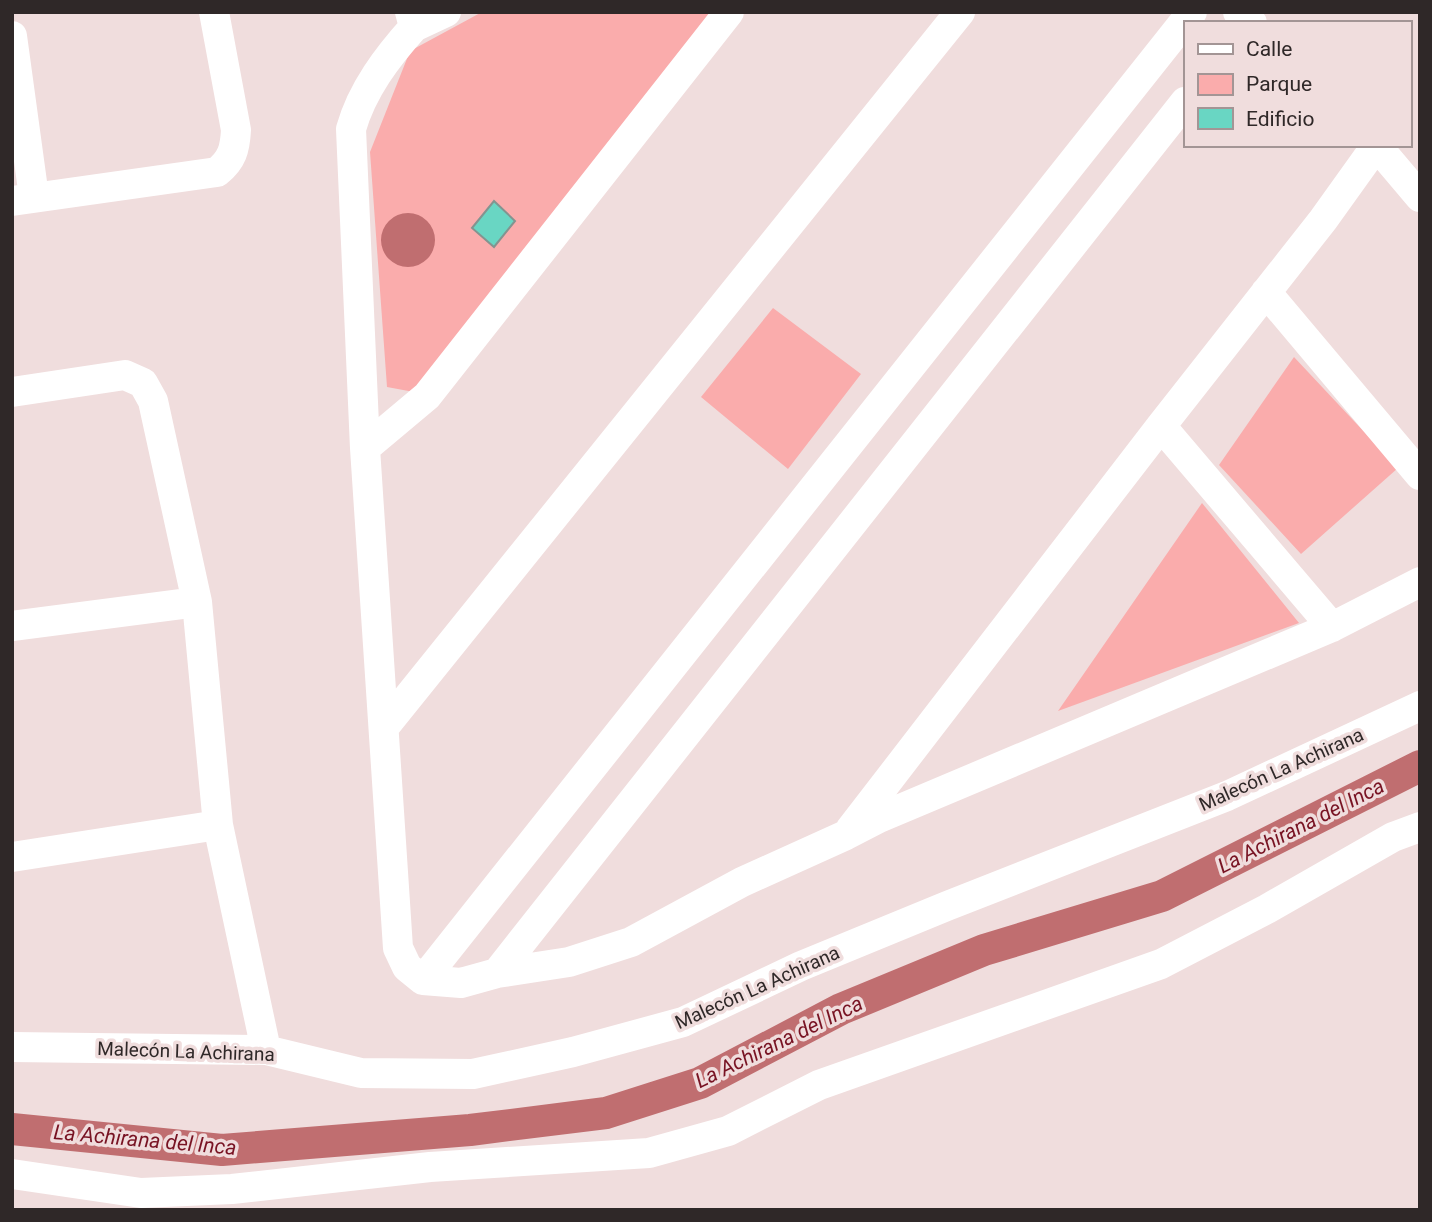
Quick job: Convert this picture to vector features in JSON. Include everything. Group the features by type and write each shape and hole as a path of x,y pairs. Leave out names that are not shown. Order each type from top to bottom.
{"street":[{"path":"12,36 23,199 217,172 229,162 235,148 236,130 214,12"},
{"path":"446,12 412,19 358,105 351,130 365,448 398,948 407,967 423,980 461,983 497,973 569,962 631,942 743,882 879,818 1332,627 1420,582"},
{"path":"365,448 428,396 729,12"},
{"path":"384,726 960,12"},
{"path":"423,980 1184,22"},
{"path":"497,973 1184,103"},
{"path":"846,835 1323,220 1375,147"},
{"path":"1377,147 1420,197"},
{"path":"1266,292 1420,475"},
{"path":"12,392 125,375 143,383 153,401 197,602 218,825 266,1050"},
{"path":"1161,426 1332,627"},
{"path":"12,626 197,602"},
{"name":"Malecón La Achirana","path":"12,1048 266,1050 361,1073 472,1074 573,1052 682,1022 801,967 935,911 1227,796 1420,705"},
{"path":"12,857 218,825"},
{"path":"12,1174 141,1193 232,1189 430,1167 649,1153 728,1131 819,1085 1161,964 1267,909 1393,837 1420,827"}],"green space":[{"path":"482,12 716,12 414,392 387,387 370,152 410,51"},
{"path":"773,308 861,374 788,469 701,397"},
{"path":"1294,357 1398,468 1301,554 1219,465"},
{"path":"1202,503 1299,623 1058,711"}],"shaded area":[{"path":"408,213 427,221 435,240 427,259 408,267 389,259 381,240 389,221"}],"building":[{"path":"494,201 515,221 494,247 472,228"}],"waterway":[{"name":"La Achirana del Inca","path":"12,1129 222,1150 470,1130 606,1113 700,1083 841,1009 984,950 1162,896 1420,766"}]}
